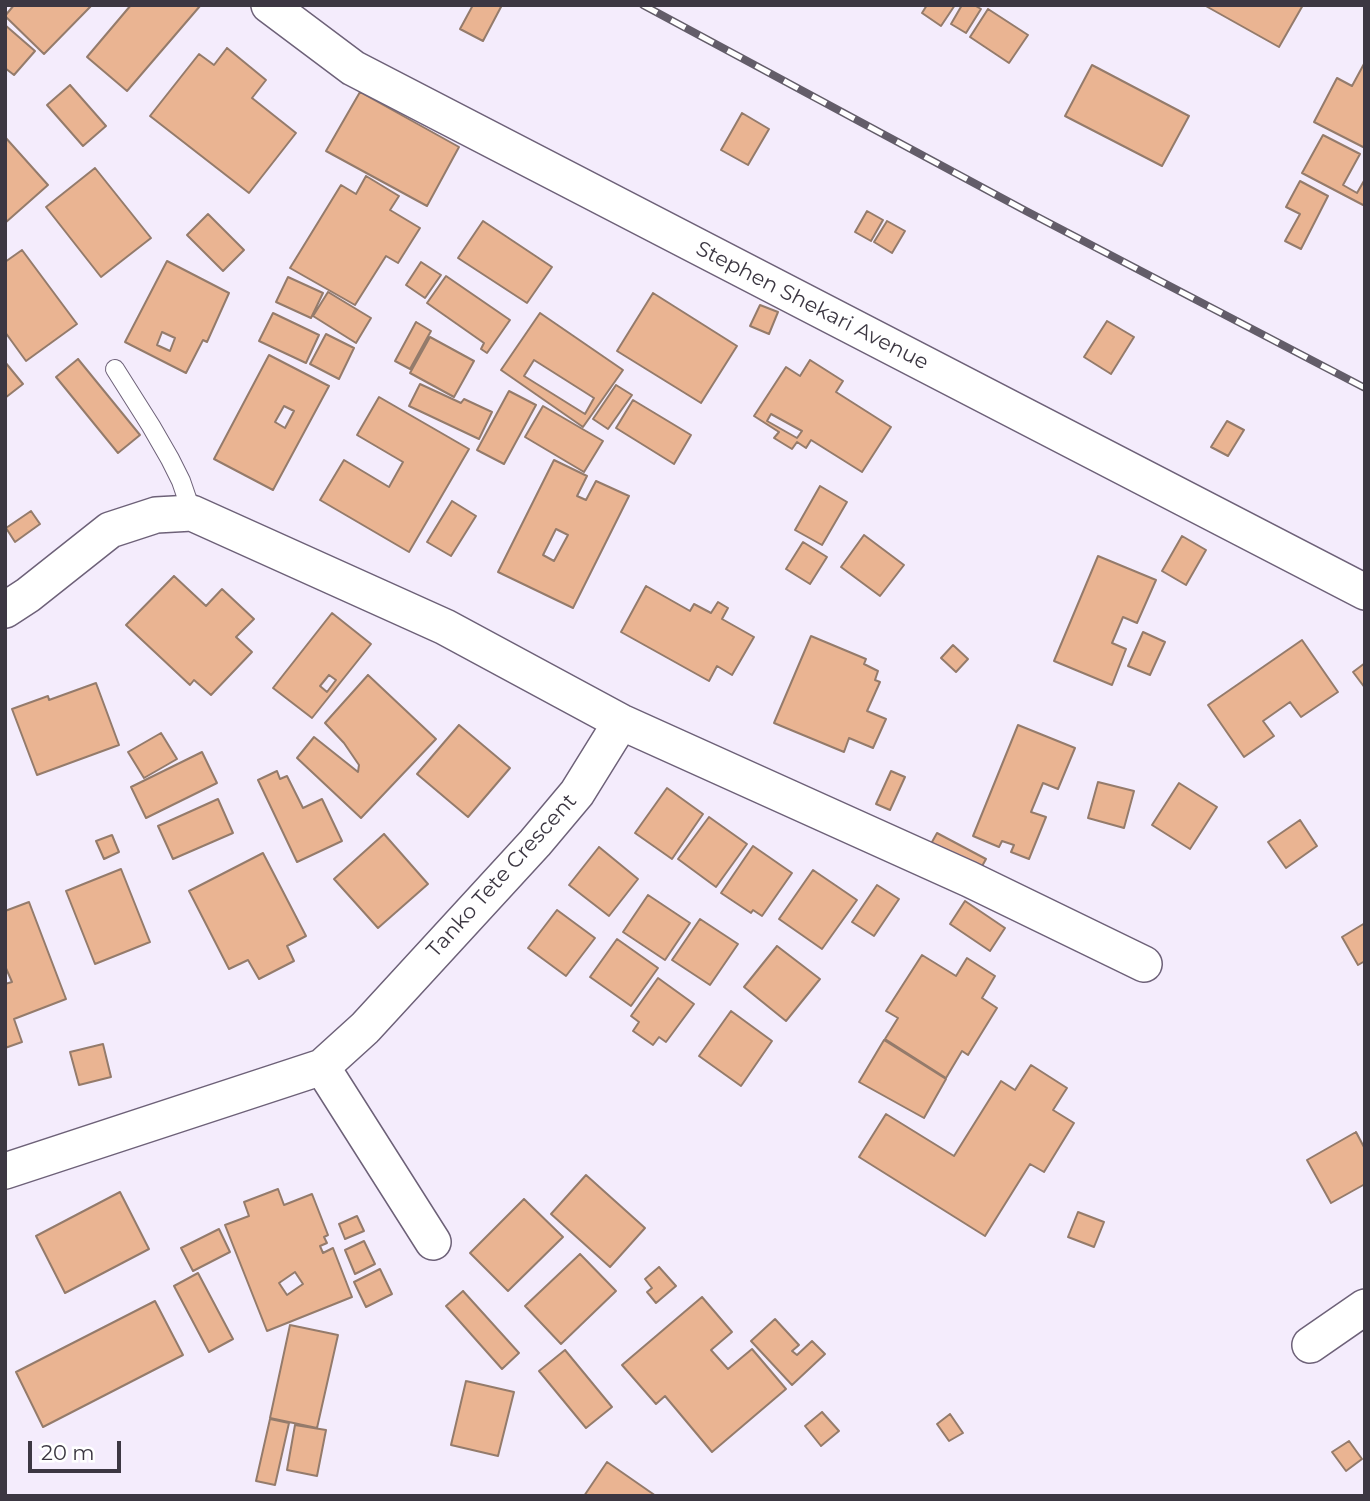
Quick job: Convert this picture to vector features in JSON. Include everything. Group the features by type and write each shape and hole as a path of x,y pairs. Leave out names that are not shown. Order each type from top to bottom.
{"street":[{"name":"Stephen Shekari Avenue","path":"269,5 353,68 1365,592"},
{"path":"5,610 110,530 156,514 192,513 446,627 621,722 969,880 1144,964"},
{"name":"Tanko Tete Crescent","path":"5,1171 322,1067 365,1028 535,843 577,793 621,722"},
{"path":"322,1067 433,1242"},
{"path":"1310,1345 1365,1307"}],"lane":[{"path":"116,369 170,459 192,513"}],"building":[{"path":"14,5 92,5 44,54 5,16"},
{"path":"131,5 200,6 127,91 87,57"},
{"path":"473,5 502,5 483,41 460,29"},
{"path":"927,5 955,5 941,26 922,13"},
{"path":"962,5 974,5 981,9 966,33 951,24"},
{"path":"1204,5 1303,5 1279,47"},
{"path":"988,9 1028,35 1009,63 970,37"},
{"path":"5,25 35,51 14,75 5,68"},
{"path":"227,48 266,80 252,98 296,133 249,193 150,116 199,54 214,65"},
{"path":"1365,62 1365,148 1314,122 1337,78 1352,86"},
{"path":"1092,65 1189,116 1162,166 1065,116"},
{"path":"70,85 106,126 83,146 47,105"},
{"path":"360,92 459,147 427,206 326,151"},
{"path":"742,113 769,129 748,165 721,150"},
{"path":"1323,135 1360,154 1343,185 1357,193 1365,179 1365,206 1302,173"},
{"path":"5,137 48,185 5,223"},
{"path":"95,168 151,238 101,277 46,207"},
{"path":"366,176 399,196 390,210 420,228 398,263 386,256 355,305 290,268 341,185 356,194"},
{"path":"1300,181 1328,196 1301,249 1285,241 1300,214 1286,207"},
{"path":"867,211 883,220 871,241 855,232"},
{"path":"208,214 244,250 223,271 187,235"},
{"path":"483,221 552,267 527,303 458,258"},
{"path":"887,221 905,231 892,253 874,242"},
{"path":"22,250 77,324 26,361 5,332 5,262"},
{"path":"167,261 229,293 207,342 203,340 186,373 125,342","holes":["162,332 175,338 170,351 157,345"]},
{"path":"421,262 441,275 425,298 406,285"},
{"path":"446,276 510,320 487,353 481,349 484,343 427,303"},
{"path":"288,277 323,293 311,318 276,302"},
{"path":"328,292 371,318 356,343 313,316"},
{"path":"653,293 737,346 701,403 617,351"},
{"path":"760,305 778,312 769,334 750,326"},
{"path":"273,313 319,335 306,363 259,341"},
{"path":"540,313 623,370 583,427 501,370","holes":["534,360 594,398 585,414 524,376"]},
{"path":"1107,321 1134,337 1111,374 1084,357"},
{"path":"416,322 431,331 410,369 395,361"},
{"path":"326,334 354,348 339,379 310,364"},
{"path":"430,337 474,361 454,397 410,373"},
{"path":"269,355 329,386 273,490 214,459","holes":["284,406 294,411 285,428 275,422"]},
{"path":"78,359 140,435 118,453 56,377"},
{"path":"810,360 843,381 836,392 891,427 862,472 811,440 806,448 797,442 792,449 774,438 779,432 754,416 786,367 800,376","holes":["771,414 802,431 797,438 767,421"]},
{"path":"5,362 23,384 5,398"},
{"path":"420,384 461,403 464,399 492,412 479,439 409,406"},
{"path":"616,385 632,395 608,429 593,419"},
{"path":"509,391 536,405 504,464 477,450"},
{"path":"379,397 469,449 409,552 320,500 344,460 389,487 403,462 357,435"},
{"path":"633,400 691,435 674,464 616,428"},
{"path":"543,406 603,441 584,472 525,437"},
{"path":"1227,421 1244,430 1228,456 1211,447"},
{"path":"554,460 587,476 577,496 586,500 596,481 629,496 573,608 498,572","holes":["556,529 568,535 554,561 543,555"]},
{"path":"820,486 847,502 822,545 795,530"},
{"path":"452,501 476,516 451,556 427,542"},
{"path":"31,511 40,524 15,542 6,528"},
{"path":"864,535 904,565 880,596 841,567"},
{"path":"1182,536 1206,550 1186,585 1162,571"},
{"path":"803,542 827,557 810,584 786,569"},
{"path":"1098,556 1156,580 1137,623 1123,617 1112,643 1126,649 1112,685 1054,661"},
{"path":"174,576 206,606 222,589 254,619 236,637 252,652 211,695 194,680 190,685 126,625"},
{"path":"646,586 690,611 694,604 711,613 718,602 728,608 722,619 754,637 732,675 717,666 709,681 621,632"},
{"path":"332,613 371,644 312,718 273,688","holes":["329,675 336,680 327,692 320,686"]},
{"path":"1143,632 1165,642 1150,675 1128,666"},
{"path":"811,636 866,659 864,664 878,671 875,680 880,682 867,711 886,719 873,748 849,738 844,752 774,723"},
{"path":"1302,640 1338,692 1301,717 1290,702 1263,721 1274,736 1244,757 1208,705"},
{"path":"953,645 968,659 956,672 941,658"},
{"path":"1365,663 1365,688 1353,672"},
{"path":"368,675 436,739 361,818 297,758 314,737 358,772 359,765 344,743 325,723"},
{"path":"96,683 119,745 37,775 12,709 48,696 49,700"},
{"path":"459,725 510,768 468,817 417,774"},
{"path":"1018,725 1075,748 1058,789 1043,783 1031,812 1046,817 1029,859 1011,852 1014,845 1002,841 999,847 973,836"},
{"path":"161,733 177,759 144,778 128,752"},
{"path":"202,752 217,783 146,818 131,787"},
{"path":"277,771 280,779 287,776 303,808 322,799 342,841 297,862 258,780"},
{"path":"891,771 905,777 890,810 876,804"},
{"path":"1098,782 1134,791 1124,828 1088,818"},
{"path":"1179,783 1217,807 1190,849 1152,825"},
{"path":"667,788 703,814 672,859 635,833"},
{"path":"218,799 233,833 173,859 158,826"},
{"path":"709,817 747,844 716,887 678,859"},
{"path":"1300,820 1317,846 1286,868 1268,842"},
{"path":"937,833 986,859 976,877 927,851"},
{"path":"384,834 428,884 378,928 334,879"},
{"path":"112,835 119,852 104,859 96,841"},
{"path":"753,846 792,873 762,916 753,910 751,913 721,893"},
{"path":"599,847 638,879 609,916 569,885"},
{"path":"263,853 306,936 287,946 294,961 259,979 248,960 229,969 189,891"},
{"path":"121,869 150,942 95,964 66,891"},
{"path":"813,870 857,900 822,949 779,919"},
{"path":"877,885 899,899 874,936 852,922"},
{"path":"648,895 690,923 665,960 623,932"},
{"path":"965,901 1005,928 990,951 950,924"},
{"path":"29,902 66,999 14,1019 22,1042 5,1048 5,984 12,982 5,966 5,911"},
{"path":"557,910 595,938 566,976 528,948"},
{"path":"700,919 738,944 710,985 672,960"},
{"path":"1365,923 1365,961 1358,965 1342,937"},
{"path":"617,939 658,968 631,1006 590,977"},
{"path":"777,946 820,979 786,1021 744,987"},
{"path":"922,955 956,976 967,958 995,976 982,998 997,1008 968,1055 962,1051 946,1078 885,1039 898,1018 886,1011"},
{"path":"658,978 694,1004 666,1042 659,1037 653,1045 633,1031 639,1022 631,1016"},
{"path":"731,1011 772,1041 741,1086 699,1056"},
{"path":"884,1040 946,1079 924,1118 859,1082"},
{"path":"103,1044 111,1077 79,1085 70,1052"},
{"path":"1031,1065 1067,1088 1053,1110 1074,1123 1044,1172 1030,1164 985,1236 859,1157 886,1114 954,1156 1001,1081 1015,1090"},
{"path":"1356,1132 1365,1149 1365,1184 1331,1203 1307,1160"},
{"path":"586,1175 645,1228 610,1267 551,1214"},
{"path":"278,1189 284,1205 312,1194 328,1235 324,1237 327,1243 320,1246 323,1253 333,1248 352,1297 267,1331 225,1225 249,1216 244,1202","holes":["295,1272 303,1284 287,1295 279,1283"]},
{"path":"120,1192 149,1249 65,1293 36,1236"},
{"path":"524,1199 563,1237 508,1291 470,1253"},
{"path":"1078,1212 1104,1222 1094,1247 1068,1237"},
{"path":"357,1216 364,1231 345,1239 339,1224"},
{"path":"219,1229 230,1252 193,1271 181,1248"},
{"path":"364,1241 375,1264 355,1274 345,1250"},
{"path":"580,1254 616,1291 561,1344 525,1306"},
{"path":"659,1267 676,1286 656,1303 647,1292 652,1288 645,1279"},
{"path":"380,1269 392,1294 366,1307 354,1282"},
{"path":"198,1273 233,1339 209,1352 174,1286"},
{"path":"463,1291 519,1353 502,1369 446,1306"},
{"path":"702,1297 732,1332 711,1350 728,1369 752,1349 786,1389 712,1452 665,1396 656,1404 622,1365"},
{"path":"155,1301 183,1355 43,1427 16,1372"},
{"path":"775,1319 799,1345 792,1351 797,1355 812,1341 825,1354 792,1385 751,1341"},
{"path":"290,1325 338,1335 317,1428 270,1418"},
{"path":"565,1350 612,1407 586,1428 539,1371"},
{"path":"466,1381 514,1392 498,1456 451,1445"},
{"path":"822,1412 839,1431 821,1446 805,1426"},
{"path":"950,1414 963,1433 949,1441 937,1424"},
{"path":"270,1419 289,1423 275,1485 256,1481"},
{"path":"295,1425 326,1430 317,1476 287,1470"},
{"path":"1349,1441 1362,1459 1346,1471 1332,1452"},
{"path":"607,1462 656,1496 584,1496"}],"railway":[{"path":"643,5 1026,211 1365,388"}]}
